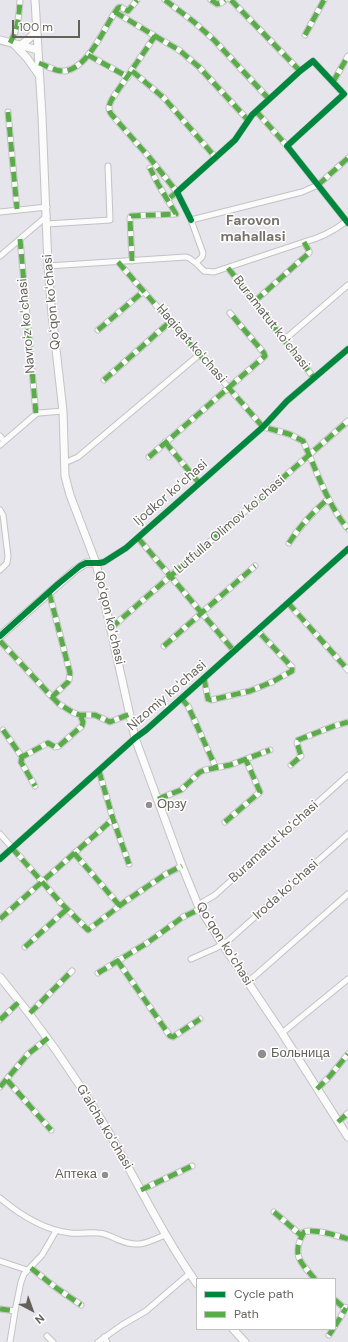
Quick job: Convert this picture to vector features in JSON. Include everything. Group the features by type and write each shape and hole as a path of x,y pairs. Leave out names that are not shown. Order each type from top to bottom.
{"main road":[{"name":"Qoʻqon koʻchasi","path":"35,0 47,216 48,266 63,411 65,476 70,495 96,563 135,738 182,866 199,907 348,1138"},
{"path":"15,44 32,36 36,28"},
{"path":"0,40 38,50"},
{"path":"15,44 40,76"},
{"name":"Ijodkor koʻchasi","path":"0,636 80,566 86,563 96,563"},
{"name":"Gʻalcha koʻchasi","path":"0,977 30,1013 48,1038 98,1114 165,1235 196,1283"},
{"path":"234,1330 244,1342"}],"street":[{"path":"15,44 20,0"},
{"path":"39,63 55,70 66,71 77,66 88,55 119,7 128,11 137,0"},
{"path":"165,0 194,22 214,40 269,99"},
{"path":"211,0 217,4 225,0"},
{"path":"231,0 300,71"},
{"path":"305,34 324,0"},
{"path":"115,12 179,50 199,67 248,120"},
{"path":"155,36 112,99 108,110 177,192 191,220 203,253 202,258 196,264"},
{"path":"88,55 128,77"},
{"path":"333,82 348,56"},
{"path":"167,200 235,140 245,127 248,120 256,111 313,61 344,94 287,146"},
{"path":"132,71 164,98 216,158"},
{"path":"48,266 132,260 189,258 201,270 214,272 317,239 348,222 287,146 256,111"},
{"path":"8,112 17,209"},
{"path":"191,220 302,192 318,185 348,158"},
{"path":"47,224 110,220 108,166"},
{"path":"132,260 130,217 133,215 175,215 176,212 167,200 150,168"},
{"path":"0,212 46,206"},
{"path":"0,256 47,216"},
{"name":"Navroʻz koʻchasi","path":"20,238 36,414"},
{"path":"255,301 309,253 304,242"},
{"name":"Haqiqat koʻchasi","path":"118,262 263,427"},
{"name":"Buramatut koʻchasi","path":"228,268 314,378"},
{"path":"284,340 348,285"},
{"path":"98,330 144,290"},
{"path":"148,457 264,357 265,355 230,313"},
{"path":"104,380 171,321"},
{"name":"Ijodkor koʻchasi","path":"96,563 104,562 116,555 138,538 263,427 287,401 348,349"},
{"path":"64,461 78,457 200,354"},
{"path":"0,436 2,443 36,414 63,411"},
{"name":"Lutfulla Olimov koʻchasi","path":"111,628 348,421"},
{"path":"263,427 289,434 303,441 328,499 348,529"},
{"path":"165,442 199,483"},
{"path":"289,543 300,527 328,499"},
{"path":"0,510 3,513 8,556 7,563 0,570"},
{"path":"138,538 234,651"},
{"name":"Nizomiy koʻchasi","path":"0,859 135,738 258,631 348,549"},
{"path":"164,646 255,566"},
{"path":"49,592 70,673 68,682 52,697"},
{"path":"288,603 348,670"},
{"path":"204,678 208,699 211,700 250,691 272,682 292,671 292,667 258,631"},
{"path":"0,641 59,704 80,715 95,715 110,722 130,714"},
{"path":"181,698 188,706 216,768"},
{"path":"22,757 48,743 55,747 59,746 82,726 83,722 80,715"},
{"path":"291,765 301,756 297,743 298,740 348,722"},
{"path":"3,730 22,757 21,762 35,786"},
{"path":"158,799 181,790 200,772 246,760 270,750"},
{"path":"225,822 260,792 246,760"},
{"path":"98,771 129,864"},
{"name":"Buramatut koʻchasi","path":"98,973 147,942 215,895 348,775"},
{"path":"0,919 113,818"},
{"path":"0,834 42,882 88,930 166,874 182,866"},
{"name":"Iroda koʻchasi","path":"191,959 223,945 348,834"},
{"path":"74,853 120,906"},
{"path":"248,982 348,894"},
{"path":"25,947 67,909"},
{"path":"117,960 170,1036 173,1036 200,1019"},
{"path":"30,1013 72,971"},
{"path":"282,1034 348,979"},
{"path":"0,1020 20,1001"},
{"path":"0,1087 28,1054 48,1038"},
{"path":"317,1088 330,1076 348,1052"},
{"path":"6,1080 51,1130"},
{"path":"338,1122 348,1113"},
{"path":"141,1190 192,1166"},
{"path":"0,1198 16,1212 26,1218 56,1231 78,1234 99,1233 126,1243 136,1244 147,1243 165,1235"},
{"path":"274,1212 302,1236"},
{"path":"314,1278 299,1259 298,1250 304,1232 308,1230 348,1239"},
{"path":"10,1342 21,1282 29,1269 47,1248 56,1231"},
{"path":"0,1261 29,1269 82,1305"},
{"path":"98,1342 146,1311 190,1274"},
{"path":"336,1301 343,1307 347,1308 336,1324"},
{"path":"0,1309 15,1311"},
{"path":"329,1335 332,1330"},
{"path":"47,1336 52,1342"},
{"path":"104,1337 108,1342"}],"marked path":[{"path":"10,43 19,17 20,0"},
{"path":"39,63 58,71 65,71 74,68 82,62 96,45 118,8 120,7 128,11 137,0"},
{"path":"165,0 194,22 214,40 269,99"},
{"path":"211,0 217,4 225,0"},
{"path":"231,0 300,71"},
{"path":"305,35 324,0"},
{"path":"115,12 155,36 112,99 109,109 110,113 149,157 177,192 167,200"},
{"path":"155,36 179,50 199,67 248,120"},
{"path":"88,55 128,77"},
{"path":"333,82 348,56"},
{"path":"132,71 164,98 216,158"},
{"path":"256,111 287,146"},
{"path":"8,112 17,209"},
{"path":"318,185 348,158"},
{"path":"132,261 131,216 176,214 150,168"},
{"path":"20,239 36,414"},
{"path":"255,301 309,253 304,242"},
{"path":"118,262 263,427 289,434 303,441 328,498 348,529"},
{"path":"228,268 314,378"},
{"path":"98,330 144,291"},
{"path":"149,457 265,356 230,313"},
{"path":"104,380 171,321"},
{"path":"111,628 348,421"},
{"path":"165,442 199,483"},
{"path":"289,543 307,520 328,499"},
{"path":"138,538 234,651"},
{"path":"164,646 255,566"},
{"path":"0,641 52,697 68,682 70,673 49,592"},
{"path":"288,603 348,670"},
{"path":"204,678 208,699 211,700 250,691 272,682 292,671 292,667 258,631"},
{"path":"52,697 59,704 74,713 80,715 95,715 110,722 130,714"},
{"path":"181,698 188,706 216,768"},
{"path":"3,730 22,757 48,743 55,747 59,746 82,726 83,722 80,715"},
{"path":"291,765 301,756 297,743 298,740 348,722"},
{"path":"158,799 181,790 200,772 230,765 270,750"},
{"path":"22,757 21,762 35,786"},
{"path":"225,822 260,792 246,760"},
{"path":"99,771 113,819 129,864"},
{"path":"0,919 113,819"},
{"path":"12,848 61,903 88,930 126,901 166,874 182,866"},
{"path":"74,853 120,906"},
{"path":"25,947 67,909"},
{"path":"98,973 147,943 183,917 200,909"},
{"path":"117,960 170,1036 173,1037 200,1019"},
{"path":"30,1013 72,971"},
{"path":"0,1020 20,1001"},
{"path":"0,1087 28,1054 48,1038"},
{"path":"317,1089 348,1054"},
{"path":"7,1080 51,1130"},
{"path":"338,1122 348,1113"},
{"path":"141,1190 192,1166"},
{"path":"274,1212 302,1236"},
{"path":"314,1278 305,1268 299,1258 298,1247 304,1232 313,1231 332,1234 348,1239"},
{"path":"31,1268 81,1305"},
{"path":"336,1301 343,1307 348,1308"},
{"path":"336,1324 346,1308"},
{"path":"0,1309 15,1311"},
{"path":"329,1335 332,1330"}],"cycle path":[{"path":"191,220 177,192 235,140 252,115 313,61 344,94 287,146 348,223"},
{"path":"0,636 80,566 86,563 104,562 126,548 263,427 287,401 348,349"},
{"path":"0,859 348,549"}],"place":[{"name":"Орзу","path":"149,805"},
{"name":"Больница","path":"262,1054"},
{"name":"Аптека","path":"105,1175"}],"district":[{"name":"Farovon mahallasi","path":"253,230"}]}
